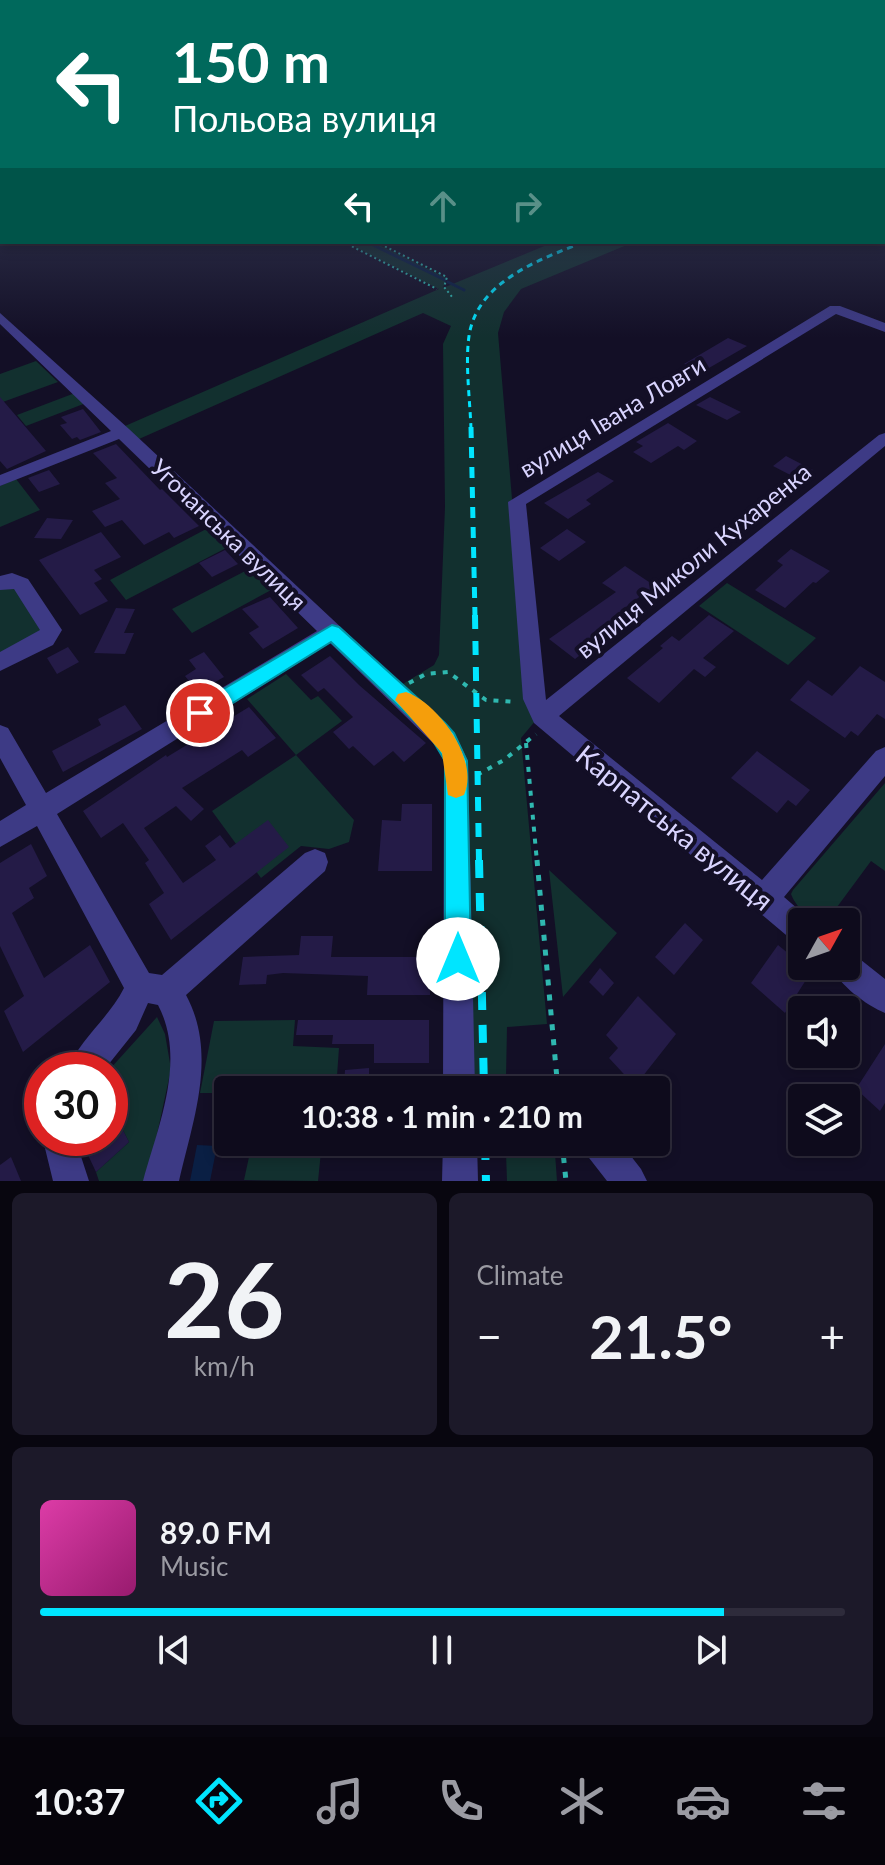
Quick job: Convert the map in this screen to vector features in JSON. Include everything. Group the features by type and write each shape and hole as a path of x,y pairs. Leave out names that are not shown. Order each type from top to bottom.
{"street":[{"name":"вулиця Івана Ловги","path":"542,714 517,502 835,309 885,328"},
{"name":"Угочанська вулиця","path":"0,317 446,740 456,761 459,1076"},
{"path":"0,481 123,432"},
{"name":"вулиця Миколи Кухаренка","path":"542,714 885,438"},
{"path":"0,583 12,580 21,584 51,630 45,639 0,662"},
{"path":"0,835 332,632"},
{"name":"Карпатська вулиця","path":"542,714 788,919"},
{"path":"0,735 41,810 154,989 179,1008 189,1048 161,1181"},
{"path":"764,899 885,758"},
{"path":"98,1052 154,989 315,862"},
{"path":"860,977 885,998"},
{"path":"63,1156 71,1181"},
{"path":"460,1156 460,1181"},
{"path":"609,1156 629,1181"}],"path":[{"path":"347,244 437,289"},
{"path":"380,244 447,277 444,287 453,298"},
{"path":"396,691 422,676 441,672 459,678 488,701 542,714 526,743 492,768 456,781"},
{"path":"526,743 557,1076"},
{"path":"563,1156 566,1181"}],"green space":[{"path":"349,244 377,244 446,278 443,288 549,244 629,244 521,289 504,312 498,333 529,700 536,720 521,738 547,1024 507,1027 506,1076 466,1076 462,755 401,685 434,665 439,655 445,507 443,344 451,326 423,313 139,439 125,426 439,289"},
{"path":"36,361 58,382 0,403 0,374"},
{"path":"75,393 86,403 26,426 17,415"},
{"path":"16,479 40,510 0,527 0,486"},
{"path":"210,527 230,546 126,600 110,580"},
{"path":"251,568 273,589 192,633 172,609"},
{"path":"7,580 50,627 0,662 0,583"},
{"path":"727,583 816,638 788,665 699,606"},
{"path":"286,674 311,700 318,696 342,721 296,755 247,699"},
{"path":"296,755 354,820 349,842 329,849 301,846 261,878 212,811"},
{"path":"885,783 885,871 871,861 836,908 800,908 793,899 793,890"},
{"path":"549,870 617,933 563,997"},
{"path":"157,1017 165,1034 171,1069 147,1181 99,1181 96,1172 114,1156 128,1156 128,1052 125,1052"},
{"path":"295,1020 293,1046 339,1048 337,1076 214,1076 214,1093 200,1093 214,1021"},
{"path":"218,1156 321,1156 318,1181 244,1180 249,1157"},
{"path":"506,1156 555,1156 557,1181 507,1181"}],"water":[{"path":"197,1145 214,1146 210,1181 190,1181"}],"building":[{"path":"728,338 747,346 702,372 684,364"},
{"path":"0,397 46,451 7,469 0,461"},
{"path":"710,397 741,412 727,420 696,405"},
{"path":"83,409 101,432 80,440 77,437 72,439 60,425 67,423 61,417"},
{"path":"668,423 697,441 684,450 678,446 651,463 633,452 643,446 636,442"},
{"path":"116,444 199,526 174,538 169,532 144,545 122,520 105,527 92,511 120,499 105,483 117,478 93,453"},
{"path":"786,456 813,470 800,480 773,466"},
{"path":"49,470 60,484 39,492 28,478"},
{"path":"598,472 614,481 586,500 591,504 568,519 544,503"},
{"path":"47,518 73,520 61,539 34,538"},
{"path":"567,529 586,542 559,561 540,548"},
{"path":"101,532 121,557 94,570 102,579 94,583 108,601 80,615 39,560"},
{"path":"791,549 830,571 785,608 755,590 783,565 777,561"},
{"path":"225,550 238,564 212,577 199,563"},
{"path":"625,566 658,588 622,610 631,616 575,659 549,639 616,592 602,583"},
{"path":"270,597 298,628 263,649 249,633 259,627 242,609"},
{"path":"116,608 135,609 124,633 134,633 125,654 94,653"},
{"path":"709,615 734,631 703,658 716,667 705,677 694,669 659,703 627,678 663,648 660,646 672,636 679,641"},
{"path":"68,647 79,662 57,674 47,658"},
{"path":"204,652 224,677 208,686 203,680 193,686 185,676 196,669 189,660"},
{"path":"330,656 426,743 404,762 393,751 374,766 353,746 349,749 333,732 353,717 324,688 318,692 301,675"},
{"path":"860,666 885,682 885,719 877,714 858,736 851,731 845,738 790,700 808,680 832,696"},
{"path":"125,705 142,729 63,772 52,751 101,725 98,719"},
{"path":"249,707 276,738 248,757 242,750 182,788 204,809 191,821 176,806 144,828 183,883 216,860 205,846 220,835 230,848 268,820 289,847 171,940 149,904 164,893 145,863 149,860 123,823 101,838 83,811 166,755"},
{"path":"757,751 810,790 796,806 788,800 777,813 731,778"},
{"path":"402,804 432,804 432,871 378,871 382,820 401,821"},
{"path":"31,844 47,876 29,888 34,898 12,913 44,978 90,945 110,982 23,1052 4,1011 24,996 0,946 0,863"},
{"path":"685,923 703,940 674,975 655,957"},
{"path":"301,936 333,936 331,957 430,957 430,995 367,995 368,976 283,973 267,975 266,984 239,985 243,957 299,955"},
{"path":"778,945 788,953 788,980 806,980 796,996 788,996 785,1013 751,983"},
{"path":"600,968 614,983 603,996 589,982"},
{"path":"638,996 676,1034 643,1076 626,1076 609,1058 618,1048 606,1035"},
{"path":"298,1020 429,1020 429,1063 374,1063 374,1044 332,1044 333,1035 296,1035"},
{"path":"885,1044 885,1103 880,1111 860,1093 859,1084"},
{"path":"369,1068 369,1076 345,1076 345,1070"},
{"path":"88,1156 114,1156 96,1172"},
{"path":"11,1157 21,1181 0,1181 0,1165"}],"waterway":[{"path":"371,244 445,280"},
{"path":"448,282 464,290"}],"railway":[{"path":"471,429 468,347 474,317 484,300 513,275 579,244"},
{"path":"471,427 475,617"},
{"path":"475,615 479,862"},
{"path":"479,860 484,1076"},
{"path":"485,1156 486,1181"}],"slow traffic":[{"path":"406,700 437,730 453,751 456,788"}],"route":[{"path":"200,713 332,632 437,730 453,751 456,761 458,959"}]}
